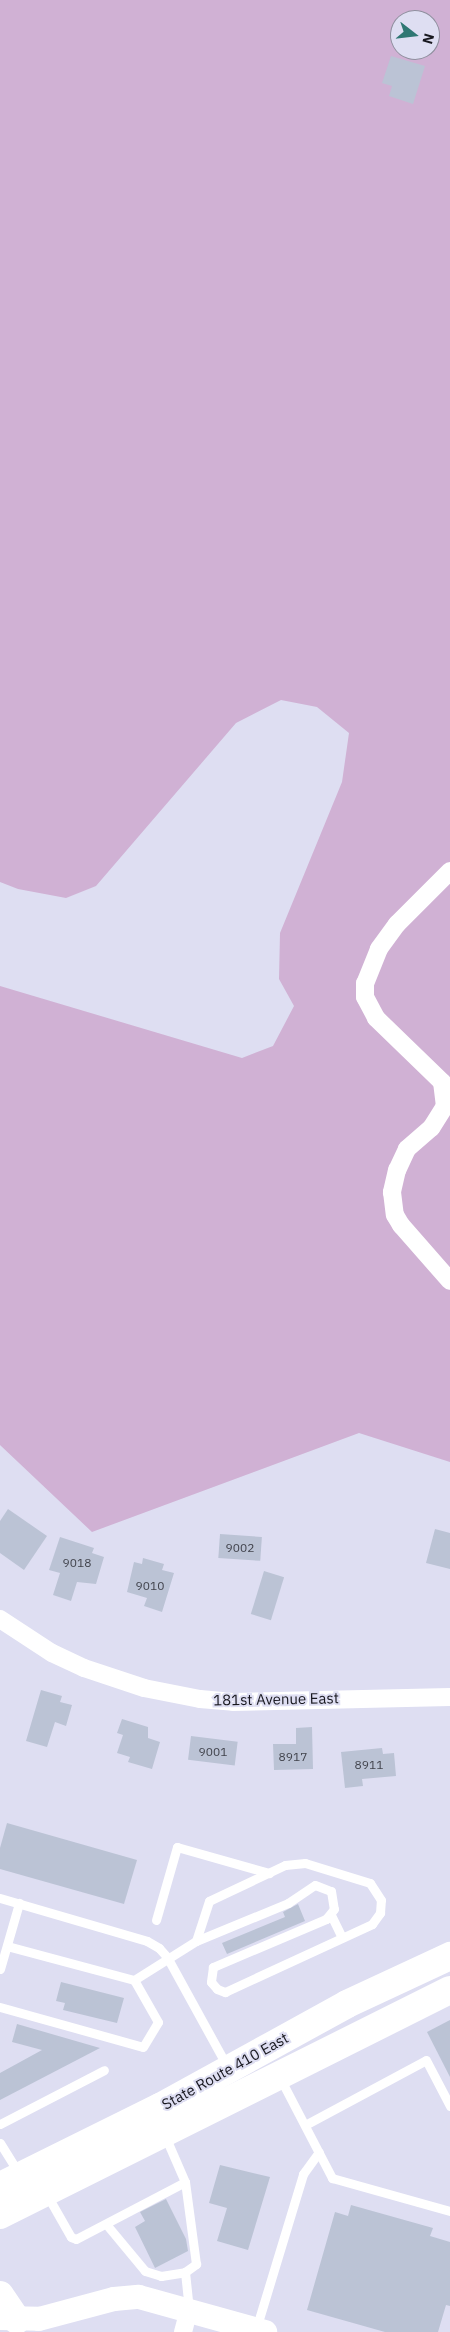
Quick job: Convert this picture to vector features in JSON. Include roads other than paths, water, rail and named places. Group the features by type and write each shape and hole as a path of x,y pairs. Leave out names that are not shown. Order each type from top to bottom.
{"highway":[{"name":"State Route 410 East","path":"10,2181 229,2068 347,2004 450,1956"},
{"name":"State Route 410 East","path":"0,2215 450,1990"},
{"path":"0,2295 8,2319"}],"street":[{"path":"450,871 397,924 379,949 365,983 365,997 376,1018 442,1082 447,1106 431,1128 407,1149 397,1170 392,1192 395,1215 401,1225 450,1281"},
{"name":"181st Avenue East","path":"0,1620 52,1653 84,1668 144,1688 200,1699 233,1702 450,1697"},
{"path":"8,2319 60,2315 114,2299 139,2297 186,2321 260,2331"}],"lane":[{"path":"156,1920 176,1847 269,1873"},
{"path":"196,1941 209,1902 285,1865 305,1863 375,1888 382,1907 376,1919 342,1938 225,1992 217,1989 211,1982 210,1972 217,1964 331,1915"},
{"path":"134,1980 196,1941 288,1903 314,1885 326,1887 334,1896 331,1915 342,1938"},
{"path":"0,1898 147,1941 168,1957 229,2068"},
{"path":"0,1968 19,1904"},
{"path":"0,2007 143,2047 158,2022 134,1980 6,1946"},
{"path":"305,2125 426,2060 450,2106"},
{"path":"0,2124 104,2070"},
{"path":"278,2075 332,2178 450,2211"},
{"path":"106,2224 144,2271 161,2276 185,2272 196,2264 197,2256 185,2182 163,2132"},
{"path":"0,2143 10,2181"},
{"path":"260,2331 303,2174 319,2152"},
{"path":"46,2192 74,2239 185,2182"},
{"path":"185,2272 186,2321"}]}
